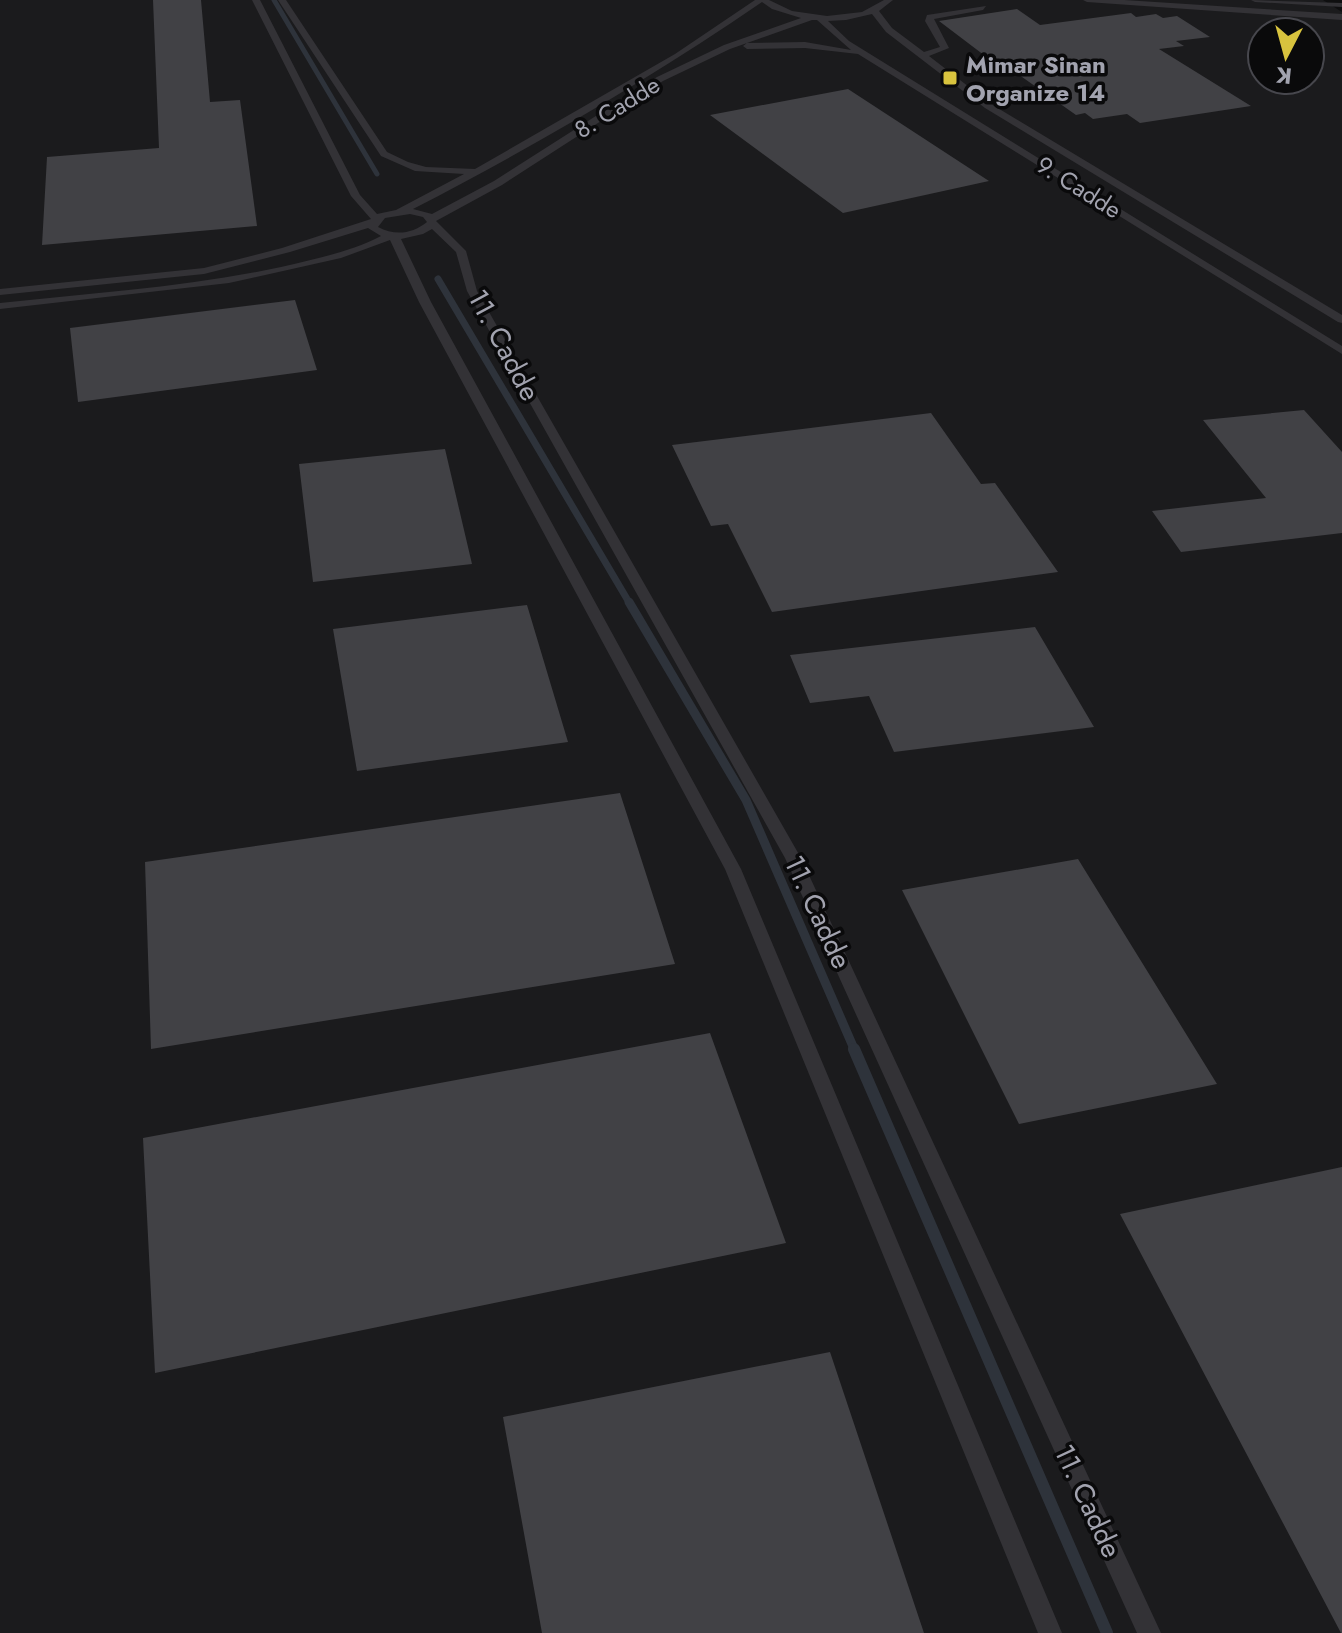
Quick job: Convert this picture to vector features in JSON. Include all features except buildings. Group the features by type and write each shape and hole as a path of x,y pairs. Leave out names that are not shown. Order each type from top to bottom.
{"lane":[{"path":"256,0 356,196 374,221 377,231 392,235"},
{"path":"282,0 384,154 396,163 417,168 478,171"},
{"path":"762,0 782,11 816,17 849,17 874,11 890,0"},
{"name":"8. Cadde","path":"374,221 478,171 678,56 762,0"},
{"path":"1087,0 1342,17"},
{"path":"1255,0 1342,5"},
{"path":"921,56 945,48 929,21 930,17 983,8"},
{"name":"9. Cadde","path":"874,11 889,30 988,106 1342,320"},
{"name":"8. Cadde","path":"392,235 415,234 431,221 498,183 660,79 722,49 816,17"},
{"name":"9. Cadde","path":"816,17 864,55 1342,351"},
{"path":"722,49 788,44 864,55"},
{"path":"400,211 419,213 431,221"},
{"path":"0,292 204,271 286,250 374,221"},
{"name":"11. Cadde","path":"431,221 461,251 472,291 793,858 1149,1633"},
{"path":"0,306 188,287 270,272 372,246 392,235"},
{"name":"11. Cadde","path":"392,235 425,302 733,869 1050,1633"}],"shaded area":[{"path":"0,0 1323,0 1342,12 1342,1633 0,1633"}],"waterway":[{"path":"274,0 377,174"},
{"path":"438,279 630,604"},
{"path":"629,602 746,800 855,1051"},
{"path":"854,1049 1107,1633"}],"place":[{"name":"Mimar Sinan Organize 14","path":"950,78"}]}
